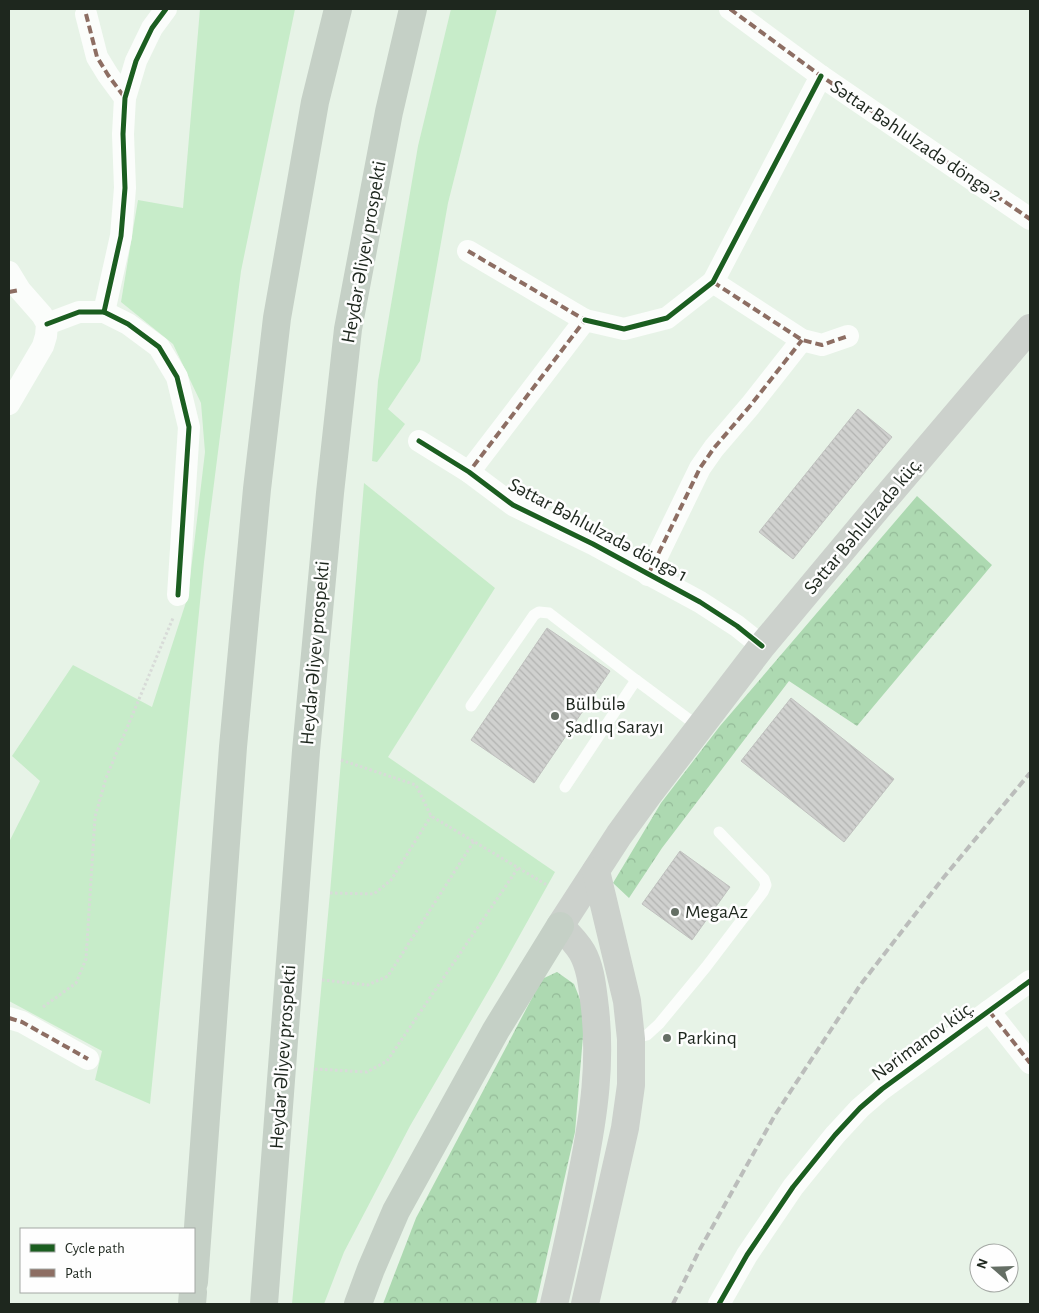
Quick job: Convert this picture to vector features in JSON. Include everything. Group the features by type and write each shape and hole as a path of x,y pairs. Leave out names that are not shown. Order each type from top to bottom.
{"highway":[{"path":"195,1268 233,747 256,489 277,318 315,102 338,9"},
{"name":"Heydər Əliyev prospekti","path":"264,1304 306,751 329,503 348,329 389,112 413,9"},
{"path":"358,1304 396,1211 496,1030 560,926"}],"main road":[{"name":"Səttar Bəhlulzadə küç.","path":"560,926 619,835 762,646 1030,328"},
{"path":"585,1304 625,1128 631,1085 631,1039 626,992 596,871"},
{"path":"554,1304 591,1129 597,1078 598,1026 588,966 574,941 560,926"}],"street":[{"path":"104,312 121,236 126,188 123,134 125,98 136,61 152,28 166,9"},
{"name":"Səttar Bəhlulzadə döngə 2","path":"732,9 821,76 1030,220"},
{"path":"86,14 97,57 108,76 125,98"},
{"path":"468,252 585,320 624,329 667,318 713,282 821,76"},
{"path":"713,282 802,340 822,345 848,336"},
{"path":"9,404 43,346 47,324 42,315 13,285"},
{"path":"47,324 80,312 104,312 128,324 159,347 178,377 189,427 178,595"},
{"path":"469,472 585,320"},
{"path":"648,575 700,468 714,448 802,340"},
{"name":"Səttar Bəhlulzadə döngə 1","path":"419,441 469,472 513,505 593,544 700,602 737,626 762,646"},
{"name":"Nərimanov küç.","path":"720,1304 747,1255 793,1188 835,1135 860,1108 882,1089 1030,981"},
{"path":"989,1011 1030,1063"},
{"path":"15,1020 88,1059"}],"lane":[{"path":"471,706 534,615 539,612 549,613 699,727"},
{"path":"564,787 636,680"},
{"path":"631,1039 647,1035 659,1024 706,967 763,892 766,885 764,879 719,832"}],"path":[{"path":"15,1020 76,983 86,959 95,817 106,778 174,615 178,595"},
{"path":"341,760 416,785 431,816 548,886"},
{"path":"330,893 374,894 391,880 431,816"},
{"path":"322,980 368,985 388,976 474,841"},
{"path":"314,1069 367,1072 387,1061 518,868"}],"green space":[{"path":"200,9 295,9 241,271 204,562 150,1104 95,1080 102,1051 9,1001 9,842 40,781 12,756 73,665 152,707 188,596 205,452 201,403 173,344 121,302 138,200 183,208"},
{"path":"451,9 497,9 448,203 420,361 388,409 405,424 377,462 372,461 378,381 418,146"},
{"path":"364,483 495,588 388,757 555,872 410,1126 344,1252 324,1304 292,1304 330,893"},
{"path":"917,496 992,565 857,726 789,681 662,848 629,898 613,883 661,803 720,726"},
{"path":"557,972 574,984 585,1012 575,1132 536,1304 383,1304 416,1218 542,979"}],"building":[{"path":"858,409 892,437 793,559 759,532"},
{"path":"547,628 610,671 534,783 471,740"},
{"path":"791,698 894,779 844,842 741,761"},
{"path":"680,851 730,887 692,940 642,904"}],"railway":[{"path":"673,1304 700,1249 775,1115 861,984 944,877 1030,773"}],"marked path":[{"path":"730,9 821,76 1030,219"},
{"path":"86,14 97,57 125,98"},
{"path":"468,251 585,320 469,472"},
{"path":"713,282 802,340 822,345 848,336"},
{"path":"9,292 20,290"},
{"path":"648,575 700,468 714,448 802,340"},
{"path":"989,1011 1030,1063"},
{"path":"9,1018 22,1022 88,1059"}],"cycle path":[{"path":"104,312 121,236 125,188 123,134 125,98 136,61 152,28 166,9"},
{"path":"585,320 624,329 667,318 713,282 821,76"},
{"path":"47,324 79,312 104,312 128,324 159,347 177,377 189,427 178,595"},
{"path":"419,441 469,472 513,505 593,544 700,602 737,626 762,646"},
{"path":"719,1304 747,1255 793,1187 835,1135 860,1108 882,1089 1030,981"}],"place":[{"name":"Bülbülə Şadlıq Sarayı","path":"555,716"},
{"name":"MegaAz","path":"675,912"},
{"name":"Parkinq","path":"667,1038"}]}
